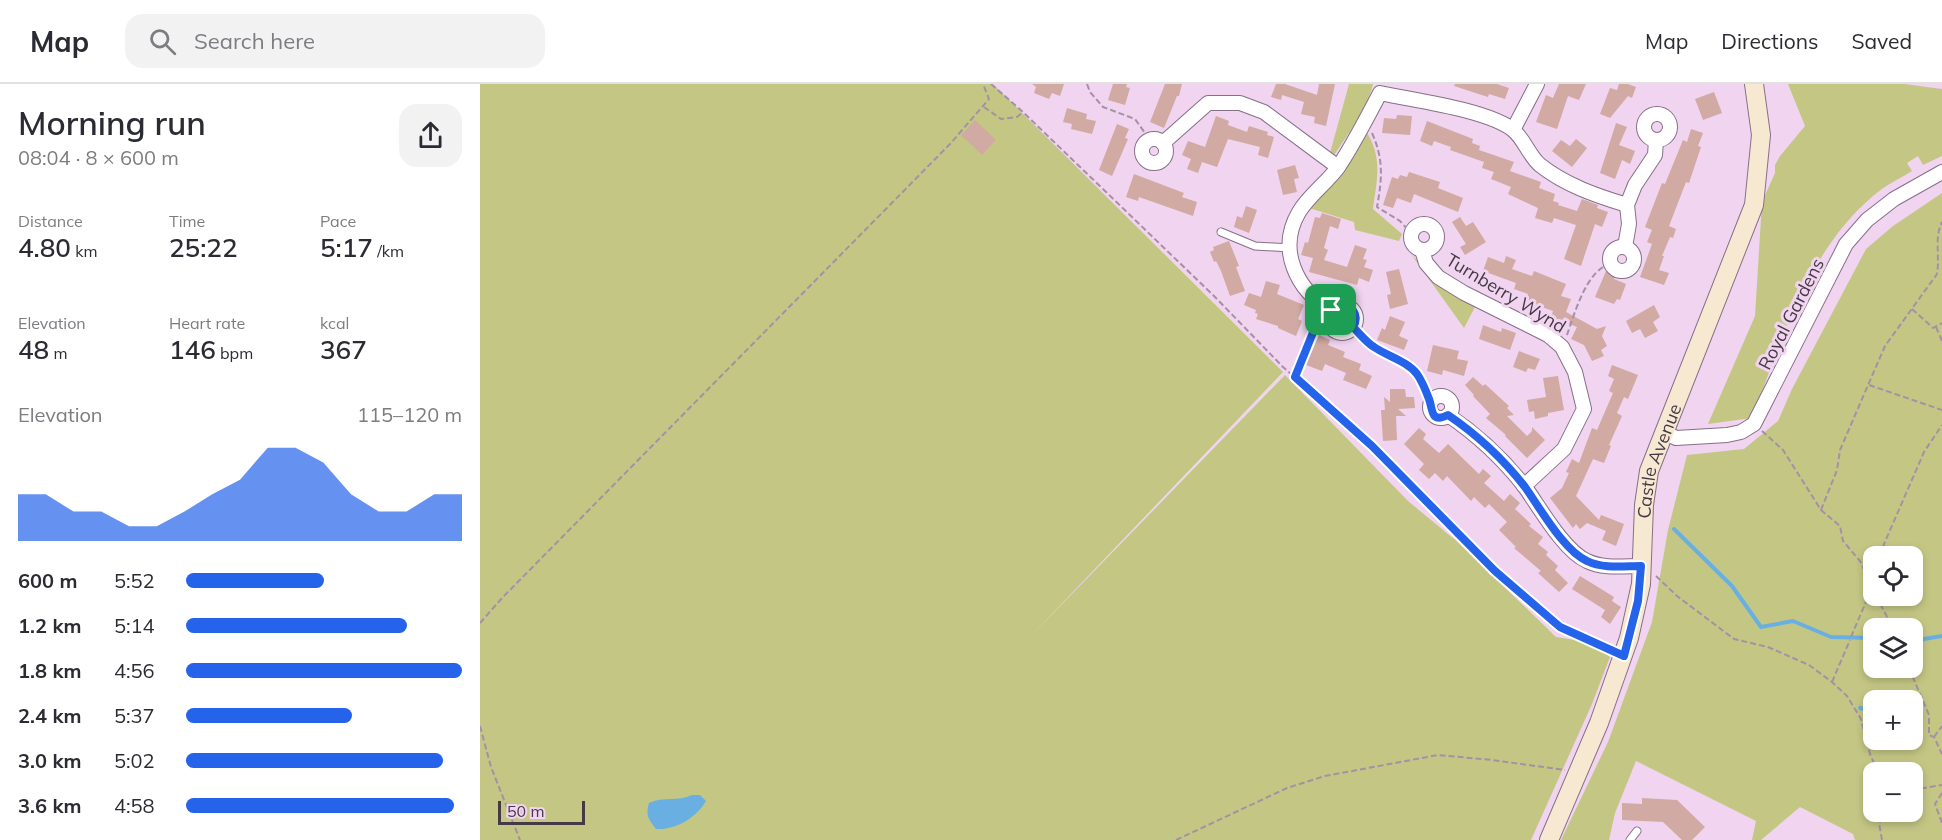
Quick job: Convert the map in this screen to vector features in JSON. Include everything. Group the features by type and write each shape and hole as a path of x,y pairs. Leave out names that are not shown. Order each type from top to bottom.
{"street":[{"path":"1513,130 1538,84"},
{"name":"Castle Avenue","path":"1549,840 1599,723 1624,656 1638,601 1644,505 1649,471 1754,205 1761,135 1754,84"},
{"path":"1330,313 1302,285 1290,262 1290,233 1299,211 1338,167 1366,120 1381,88 1478,114 1513,130 1539,164 1570,184 1627,205"},
{"path":"1157,142 1208,103 1240,103 1264,112 1338,167"},
{"path":"1625,247 1629,224 1627,205 1635,185 1655,155 1656,140"},
{"name":"Royal Gardens","path":"1755,424 1846,244 1868,220 1894,200 1942,172"},
{"name":"Turnberry Wynd","path":"1425,224 1436,230 1436,243 1430,249 1422,250 1414,246 1411,233 1417,226 1425,224"},
{"path":"1625,247 1633,254 1632,265 1626,270 1619,271 1611,264 1611,252 1617,248 1625,247"},
{"name":"Turnberry Wynd","path":"1422,250 1426,263 1438,277 1464,293 1548,335 1562,347 1575,372 1584,409 1564,449 1524,486"},
{"path":"1342,305 1351,308 1356,319 1353,327 1345,333 1336,332 1329,324 1330,313 1342,305"},
{"path":"1431,403 1438,396 1446,397 1452,405 1448,415 1464,426 1500,459 1524,486 1568,545 1586,561 1608,566 1641,568"},
{"path":"1664,432 1676,438 1727,435 1740,432 1755,424"}],"lane":[{"path":"1221,232 1255,246 1290,248"},
{"path":"1630,840 1636,831"}],"path":[{"path":"480,623 950,144 989,99 983,84"},
{"path":"991,84 1215,297 1283,367 1372,446 1495,571 1560,627 1624,656"},
{"path":"1087,84 1090,92 1103,107 1135,119 1157,142"},
{"path":"983,106 1001,118 1017,117 1023,112"},
{"path":"1366,120 1379,148 1382,175 1377,207 1400,221 1411,233"},
{"path":"1821,510 1838,470 1840,450 1885,346 1937,274 1938,230 1942,222"},
{"path":"1562,347 1582,294 1595,274 1604,265 1611,264"},
{"path":"1912,309 1933,328 1942,322"},
{"path":"1295,377 1314,330 1330,313"},
{"path":"1353,327 1374,347 1388,353 1416,373 1431,403"},
{"path":"1936,327 1942,341"},
{"path":"1869,385 1942,410"},
{"path":"1755,424 1783,450 1821,510 1840,526 1843,541 1863,567"},
{"path":"1884,546 1924,452 1942,426"},
{"path":"1641,568 1657,576 1677,596 1734,639 1768,647 1809,665 1832,682 1847,696 1861,719 1874,762"},
{"path":"1832,682 1866,606"},
{"path":"1913,678 1929,715 1929,735 1934,737 1942,754"},
{"path":"480,726 491,766 520,840"},
{"path":"1934,737 1942,726"},
{"path":"1176,840 1287,788 1325,776 1438,755 1577,771"},
{"path":"1923,789 1942,786"},
{"path":"1942,793 1935,804 1942,823"},
{"path":"1880,822 1882,840"}],"green space":[{"path":"480,84 993,84 1283,372 1029,638 1285,375 1408,501 1460,544 1556,637 1589,642 1610,657 1592,704 1531,840 480,840"},
{"path":"1349,84 1373,84 1357,120 1335,154 1330,153"},
{"path":"1788,84 1905,84 1942,89 1942,156 1923,165 1918,156 1907,163 1912,171 1873,196 1850,218 1830,243 1786,328 1752,418 1708,424 1755,316 1762,202 1780,156 1805,126"},
{"path":"1366,131 1377,160 1373,209 1402,234 1399,241 1355,230 1354,222 1309,208"},
{"path":"1942,193 1942,840 1855,840 1853,834 1800,807 1761,840 1752,840 1756,821 1636,761 1615,813 1609,840 1561,840 1608,742 1652,622 1668,530 1687,455 1744,449 1778,421 1792,389 1866,249 1893,226"},
{"path":"1411,254 1439,282 1477,303 1464,328"}],"water":[{"path":"700,795 706,801 691,818 663,829 656,829 651,823 647,811 649,803"}],"building":[{"path":"1032,84 1064,84 1060,96 1052,93 1049,99 1034,93 1036,87"},
{"path":"1113,84 1127,84 1126,87 1130,88 1125,105 1108,100"},
{"path":"1165,84 1182,84 1164,128 1150,122"},
{"path":"1276,84 1285,84 1317,95 1319,84 1335,84 1326,126 1314,123 1315,117 1301,114 1304,102 1282,95 1281,100 1271,97"},
{"path":"1455,84 1497,84 1509,88 1505,99 1489,94 1488,97 1454,86"},
{"path":"1559,84 1586,84 1579,100 1568,96 1557,129 1536,122 1546,95 1553,98"},
{"path":"1619,84 1636,87 1632,98 1628,96 1610,118 1600,114 1610,88 1617,90"},
{"path":"1714,92 1722,113 1703,120 1695,99"},
{"path":"1067,108 1087,114 1086,119 1096,121 1092,134 1071,129 1072,124 1063,122"},
{"path":"1397,115 1412,116 1410,135 1382,133 1384,118 1396,119"},
{"path":"1216,116 1229,121 1228,125 1247,132 1249,126 1268,132 1267,135 1274,137 1268,158 1258,155 1260,147 1228,139 1217,167 1202,162 1198,173 1187,169 1191,159 1182,155 1188,141 1205,147"},
{"path":"975,120 996,140 982,155 961,135"},
{"path":"1427,121 1473,139 1472,143 1480,146 1479,150 1514,162 1510,171 1541,182 1539,188 1555,194 1553,201 1559,203 1558,205 1577,211 1582,199 1608,212 1602,227 1595,224 1581,266 1564,259 1576,225 1554,218 1552,223 1535,218 1538,208 1508,194 1511,187 1491,179 1494,172 1482,168 1484,162 1450,150 1451,147 1434,141 1432,146 1420,141"},
{"path":"1616,123 1627,127 1619,145 1635,151 1630,164 1622,160 1615,179 1600,173"},
{"path":"1117,124 1129,129 1125,138 1128,139 1112,176 1099,170"},
{"path":"1691,129 1703,133 1698,146 1701,147 1689,183 1686,182 1669,226 1676,229 1662,256 1664,256 1659,270 1669,273 1664,285 1640,277 1652,244 1647,242 1652,230 1645,227 1662,183 1665,184 1683,140 1687,142"},
{"path":"1576,139 1587,148 1572,167 1552,151 1561,140 1570,146"},
{"path":"1295,165 1299,178 1294,179 1297,192 1283,195 1277,170"},
{"path":"1409,172 1440,182 1438,188 1463,198 1458,212 1414,194 1411,203 1397,198 1393,208 1383,205 1392,177 1398,179 1400,175 1407,177"},
{"path":"1134,174 1184,193 1182,197 1197,202 1193,216 1139,197 1138,201 1126,197"},
{"path":"1246,206 1257,210 1249,233 1234,227 1237,216 1242,218"},
{"path":"1322,213 1341,219 1338,229 1330,226 1324,248 1328,250 1324,260 1347,267 1355,245 1367,249 1363,259 1367,260 1364,267 1373,270 1369,282 1359,278 1357,285 1309,272 1313,258 1301,255 1305,242 1308,243 1315,217 1320,218"},
{"path":"1460,217 1466,226 1473,222 1486,242 1465,255 1460,247 1466,244 1452,222"},
{"path":"1229,241 1239,266 1236,267 1245,291 1230,296 1221,271 1210,252 1214,250 1213,247"},
{"path":"1506,256 1516,260 1512,269 1532,276 1534,271 1566,284 1561,296 1571,299 1566,312 1597,329 1606,326 1602,336 1607,346 1601,350 1604,356 1592,361 1584,345 1571,339 1577,327 1551,317 1553,311 1525,301 1528,294 1514,289 1516,283 1483,271 1488,257 1504,263"},
{"path":"1399,269 1408,304 1390,309 1387,295 1391,294 1386,272"},
{"path":"1606,271 1615,275 1614,279 1626,284 1620,300 1617,299 1614,304 1595,297"},
{"path":"1266,281 1280,285 1277,294 1304,305 1298,319 1302,321 1296,336 1278,326 1256,319 1258,314 1255,313 1256,310 1244,305 1249,293 1261,297"},
{"path":"1654,305 1660,317 1653,322 1658,331 1645,338 1640,329 1632,333 1626,321"},
{"path":"1390,316 1405,322 1399,336 1408,340 1404,350 1377,340 1382,328 1385,330"},
{"path":"1483,325 1501,332 1502,328 1516,333 1510,350 1479,339"},
{"path":"1319,335 1330,340 1328,345 1345,352 1343,357 1361,364 1359,370 1372,376 1366,389 1343,380 1346,373 1325,364 1322,371 1306,365"},
{"path":"1433,345 1459,351 1457,359 1468,361 1464,376 1443,370 1442,375 1427,371"},
{"path":"1519,351 1540,359 1535,370 1528,368 1526,372 1513,367"},
{"path":"1612,365 1638,375 1628,399 1624,397 1617,413 1622,416 1604,463 1593,459 1576,496 1599,520 1601,515 1624,524 1616,546 1602,540 1606,531 1587,523 1580,529 1576,524 1573,528 1550,498 1562,488 1572,459 1579,463 1592,428 1597,430 1613,393 1609,391 1614,379 1608,376"},
{"path":"1558,376 1564,410 1548,413 1548,416 1535,419 1534,411 1529,412 1527,400 1546,397 1543,378"},
{"path":"1473,377 1483,386 1485,384 1509,406 1507,408 1514,415 1507,416 1527,436 1532,431 1532,427 1545,440 1527,458 1486,418 1490,414 1465,385"},
{"path":"1390,389 1405,389 1406,397 1414,397 1415,408 1398,409 1406,416 1396,416 1397,440 1383,441 1381,410 1385,410 1384,397 1390,402"},
{"path":"1419,428 1426,434 1423,439 1439,453 1448,444 1479,474 1483,469 1491,476 1484,483 1504,501 1510,494 1520,503 1515,509 1531,524 1529,526 1543,537 1538,544 1548,552 1546,555 1558,566 1555,570 1568,583 1559,592 1538,573 1541,571 1514,548 1516,547 1499,530 1507,522 1489,504 1485,508 1474,497 1471,501 1447,476 1443,481 1435,473 1429,479 1419,470 1424,464 1404,444"},
{"path":"1580,576 1614,597 1612,601 1621,607 1610,624 1601,617 1605,610 1572,589"},
{"path":"1642,798 1677,800 1705,827 1692,840 1682,840 1663,822 1622,820 1622,803 1642,804"}],"waterway":[{"path":"1674,529 1732,586 1761,627 1793,621 1831,637 1863,638"},
{"path":"1923,639 1942,636"}],"route":[{"path":"1338,305 1351,308 1356,315 1356,324 1353,327 1374,347 1388,353 1416,373 1431,403 1432,413 1438,417 1448,415 1464,426 1500,459 1524,486 1568,545 1586,561 1608,566 1641,566 1638,601 1624,656 1560,627 1495,571 1372,446 1295,377 1314,330 1325,321 1331,310 1338,305"}]}
